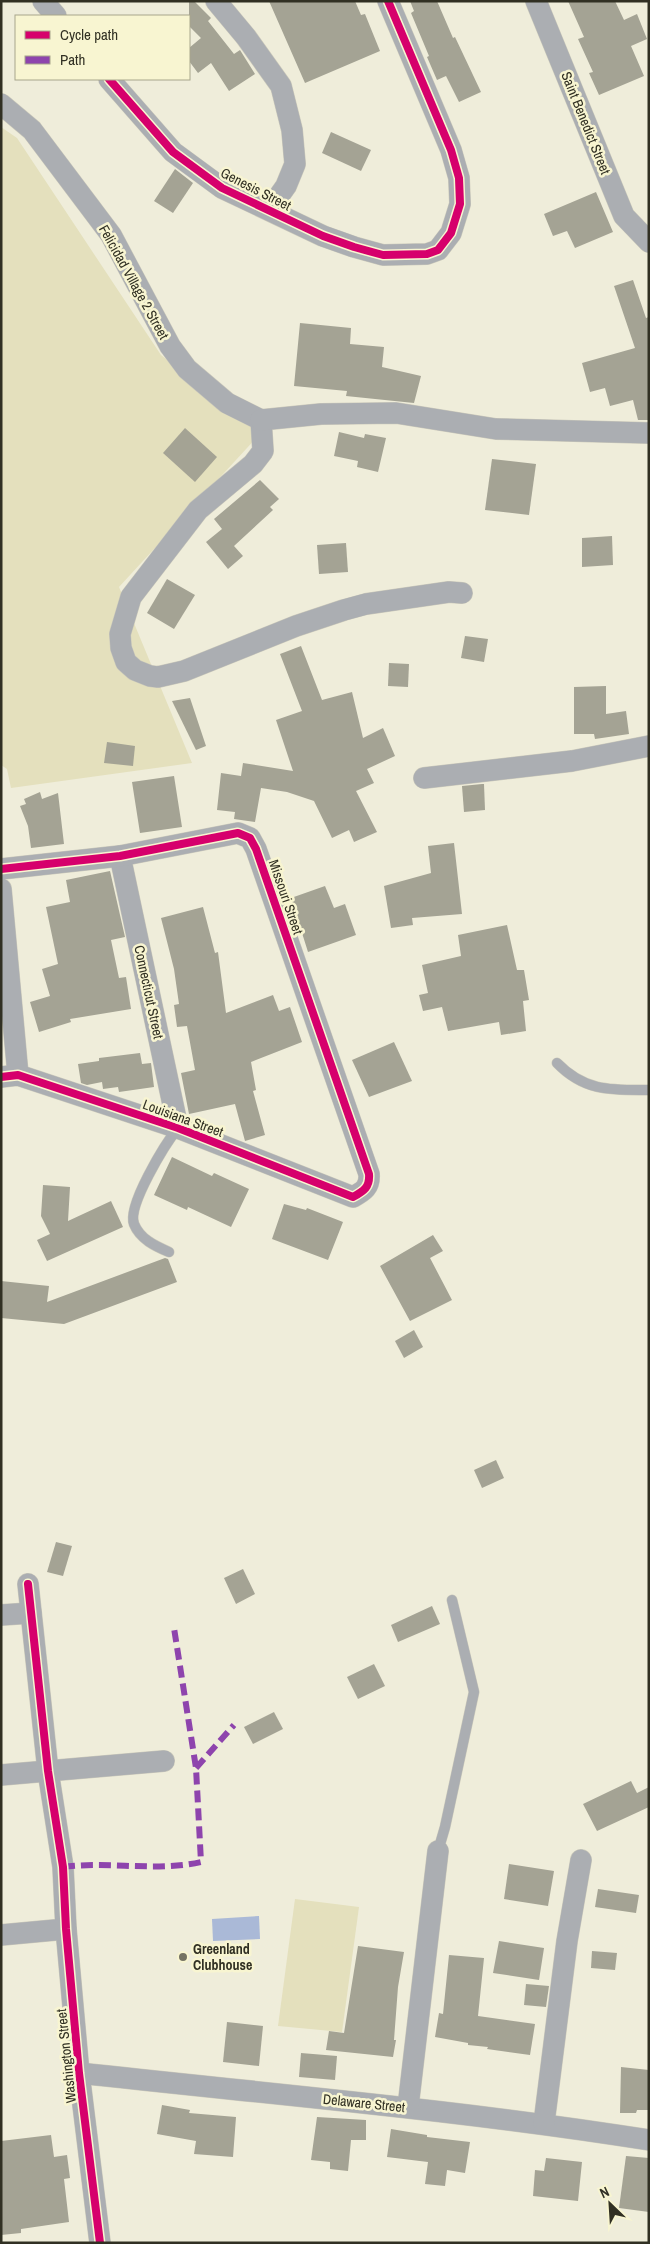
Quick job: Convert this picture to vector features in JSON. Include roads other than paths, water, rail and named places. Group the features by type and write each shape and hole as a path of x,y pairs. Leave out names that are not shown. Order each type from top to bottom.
{"street":[{"path":"43,1 55,15"},
{"path":"216,1 246,37 281,86 292,130 295,164 286,186 269,210"},
{"name":"Genesis Street","path":"110,80 173,152 222,188 323,236 354,248 383,255 427,254 438,250 451,233 460,204 459,178 451,150 388,1"},
{"name":"Saint Benedict Street","path":"536,1 624,216 646,240"},
{"name":"Felicidad Village 2 Street","path":"1,104 32,130 111,235 170,346 187,369 227,402 261,420"},
{"path":"462,593 449,592 366,604 296,626 184,671 158,677 135,670 126,662 121,648 120,634 131,597 198,510 253,464 263,451 261,420 321,414 396,413 496,429 649,433"},
{"path":"424,778 572,761 649,746"},
{"name":"Missouri Street","path":"1,869 120,856 238,833 250,838 256,849 370,1174 370,1182 364,1191 353,1197"},
{"name":"Connecticut Street","path":"120,856 178,1128"},
{"path":"1,889 10,1076"},
{"name":"Louisiana Street","path":"10,1076 178,1128 353,1197"},
{"name":"Washington Street","path":"28,1584 48,1771 63,1867 66,1929 79,2073 100,2243"},
{"path":"1,1615 31,1613"},
{"path":"1,1775 164,1762"},
{"path":"408,2107 438,1850"},
{"path":"544,2123 567,1941 581,1860"},
{"path":"1,1935 66,1929"},
{"name":"Delaware Street","path":"79,2073 408,2107 544,2123 649,2140"}],"lane":[{"path":"558,1063 569,1075 599,1088 649,1090"},
{"path":"169,1252 154,1245 140,1234 134,1223 132,1212 148,1178 170,1138 178,1128"},
{"path":"438,1850 445,1827 474,1692 452,1600"}],"water":[{"path":"259,1916 260,1939 213,1941 212,1919"}],"place":[{"name":"Greenland Clubhouse","path":"183,1957"}]}
